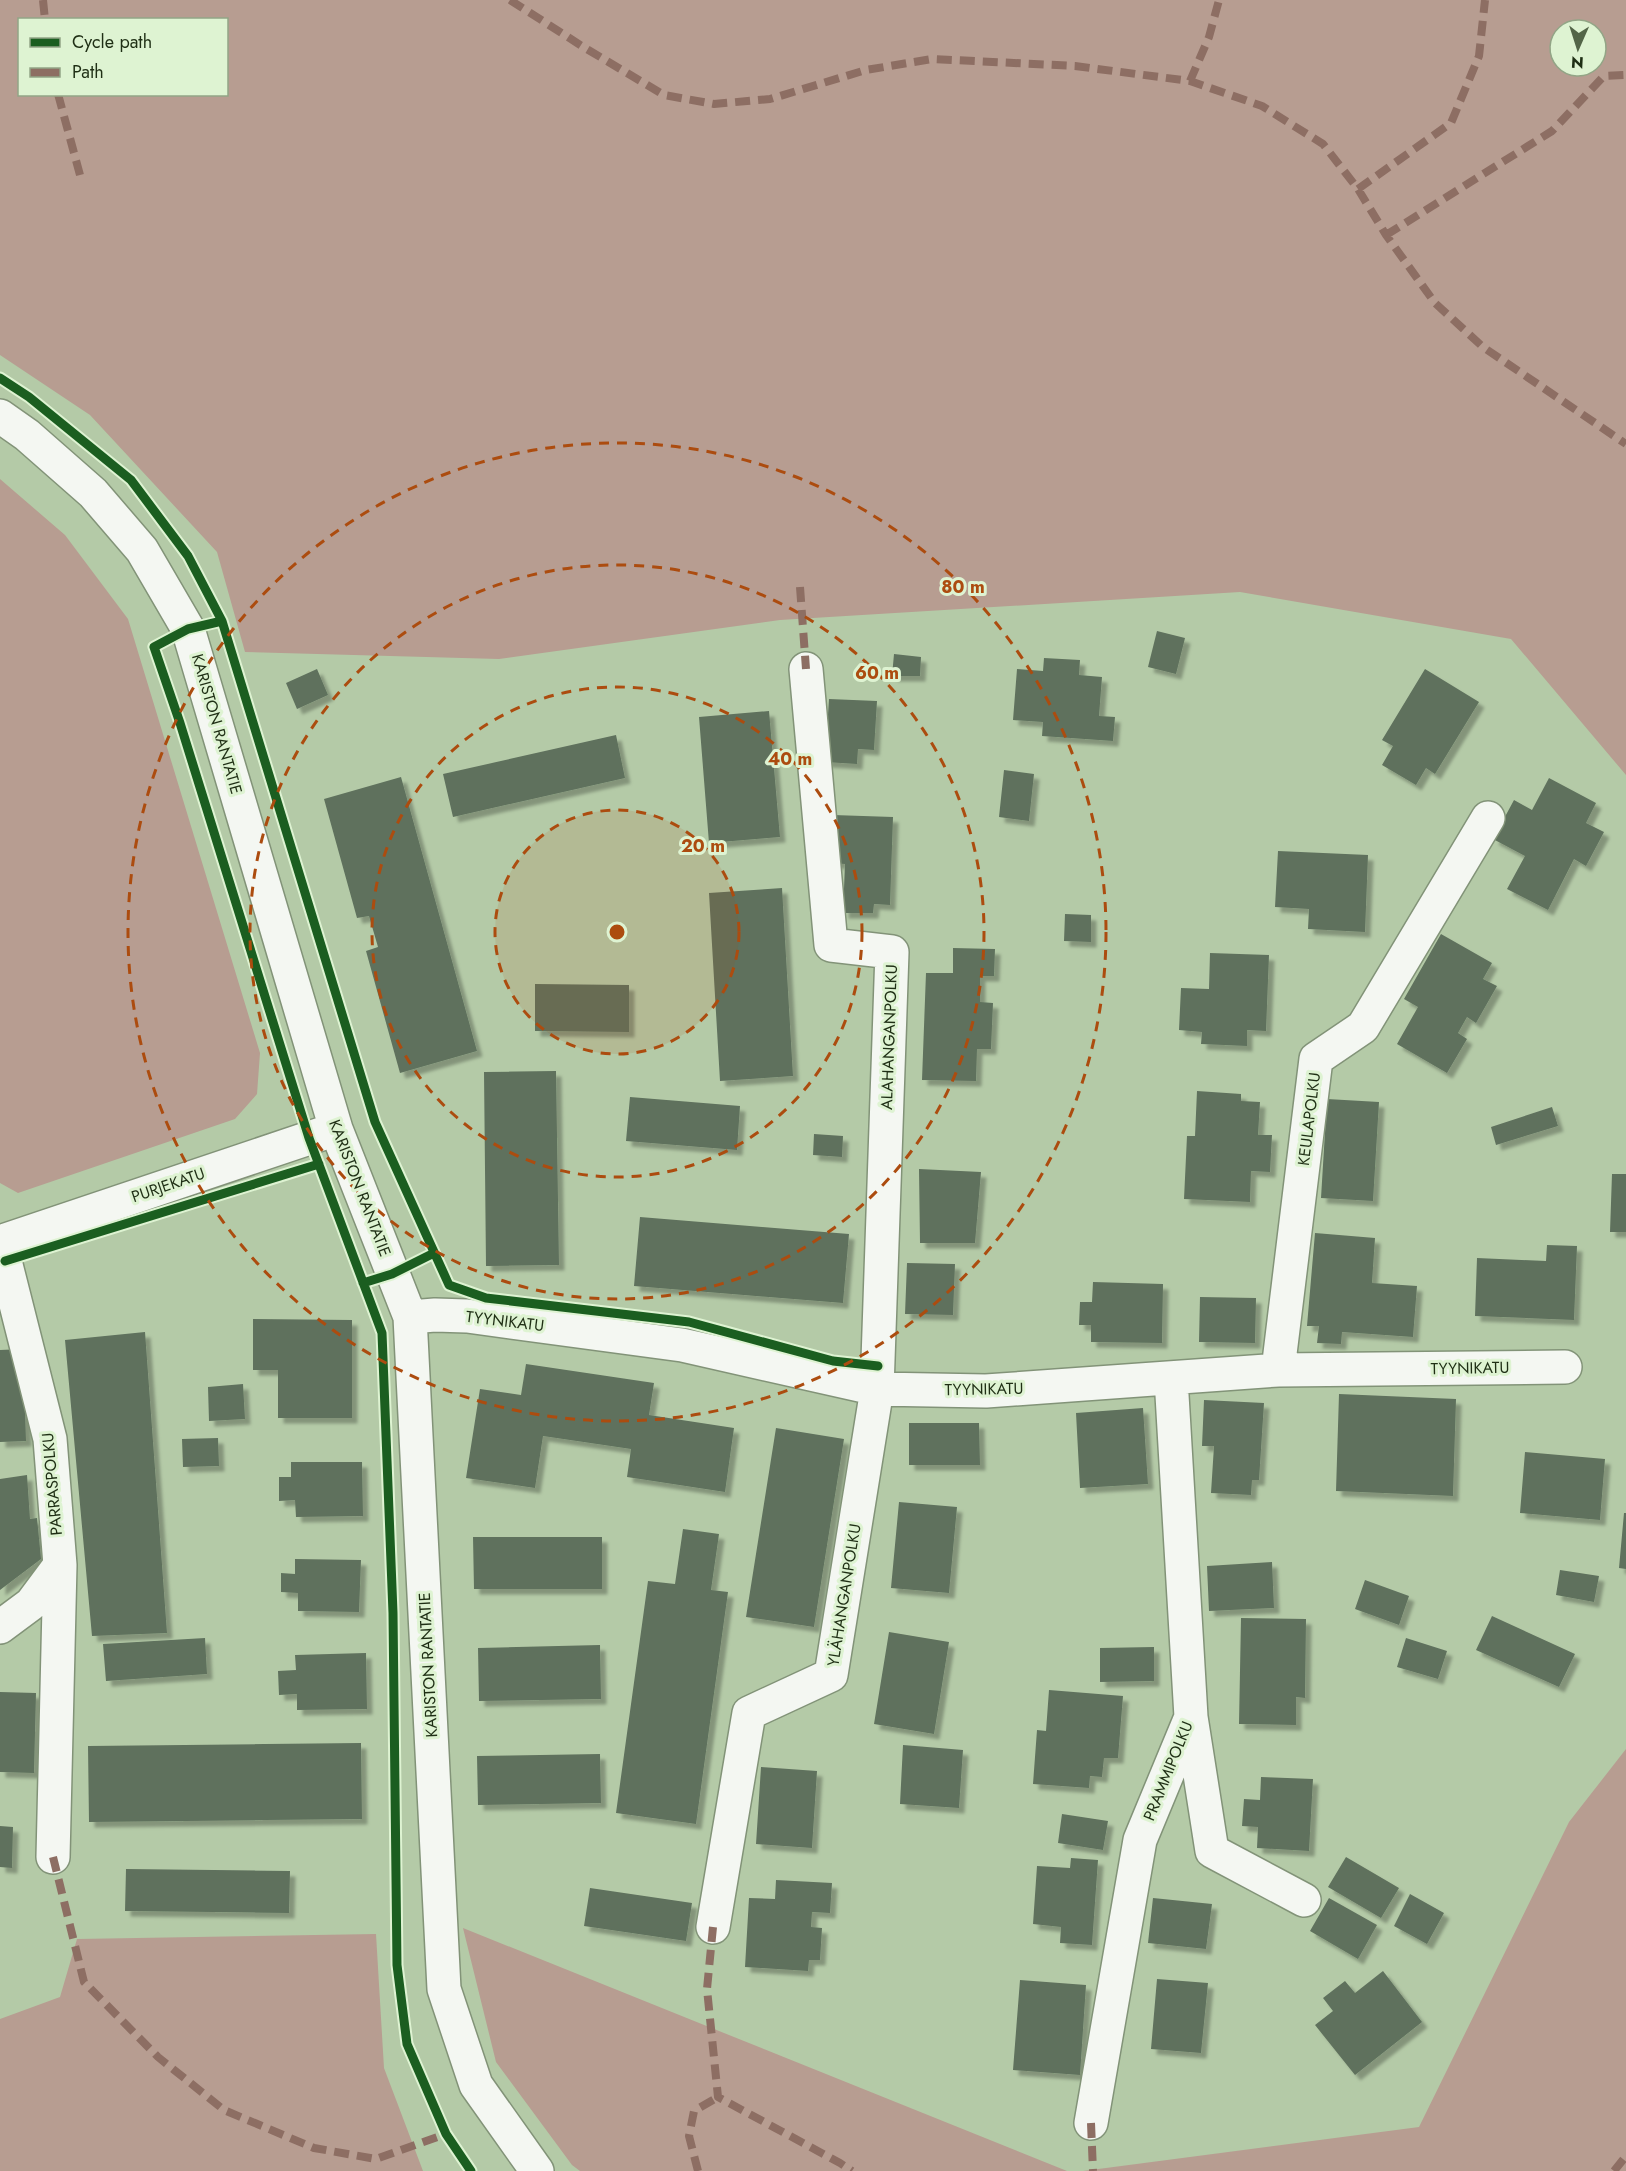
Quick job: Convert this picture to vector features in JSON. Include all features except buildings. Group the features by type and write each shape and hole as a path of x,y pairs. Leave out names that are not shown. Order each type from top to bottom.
{"street":[{"name":"KARISTON RANTATIE","path":"0,416 27,435 93,493 142,550 188,628 336,1129 410,1317 444,1989 476,2085 537,2171"},
{"name":"ALAHANGANPOLKU","path":"806,669 831,945 892,952 877,1389"},
{"name":"KEULAPOLKU","path":"1278,1370 1316,1059 1363,1027 1488,818"},
{"name":"PURJEKATU","path":"0,1242 336,1129"},
{"name":"PARRASPOLKU","path":"0,1251 5,1262 50,1439 60,1565 53,1857"},
{"name":"TYYNIKATU","path":"410,1317 467,1316 682,1345 877,1389 986,1391 1278,1370 1565,1367"},
{"name":"PRAMMIPOLKU","path":"1091,2122 1140,1840 1191,1716 1171,1378"},
{"name":"YLÄHANGANPOLKU","path":"713,1927 749,1713 831,1675 877,1389"},
{"path":"0,1627 31,1604 60,1565"},
{"path":"1191,1716 1212,1851 1304,1900"}],"shaded area":[{"path":"0,0 1626,0 1626,775 1511,639 1240,592 780,620 499,659 245,652 217,552 90,415 0,355"},
{"path":"0,479 65,535 128,619 260,1053 257,1094 235,1119 18,1193 0,1183"},
{"path":"1626,1749 1626,2171 1083,2171 1419,2127 1569,1822"},
{"path":"463,1928 1067,2171 580,2171 572,2165 496,2062"},
{"path":"376,1934 384,2068 423,2171 0,2171 0,2019 60,1997 77,1939"}],"marked path":[{"path":"43,0 45,18"},
{"path":"510,0 664,95 714,104 770,99 866,70 932,59 1075,66 1190,81 1262,106 1323,144 1358,189 1386,235 1435,303 1483,347 1626,444"},
{"path":"1190,81 1209,37 1219,0"},
{"path":"1358,189 1451,123 1479,56 1485,0"},
{"path":"1386,235 1552,131 1604,76 1626,75"},
{"path":"59,96 80,175"},
{"path":"800,587 806,669"},
{"path":"53,1857 84,1982 158,2057 224,2110 314,2148 376,2159 446,2134"},
{"path":"713,1927 707,1989 718,2097 852,2171"},
{"path":"698,2171 689,2136 694,2111 718,2097"},
{"path":"1091,2123 1093,2171"},
{"path":"1614,2171 1626,2156"}],"cycle path":[{"path":"0,378 29,397 131,480 188,556 222,621 375,1122 449,1285 486,1298 689,1322 833,1361 878,1366"},
{"path":"222,621 188,629 154,647 180,723 309,1138 382,1333 393,1613 397,1965 407,2044 446,2134 471,2171"},
{"path":"5,1261 319,1164"},
{"path":"363,1283 392,1274 434,1253"}]}
